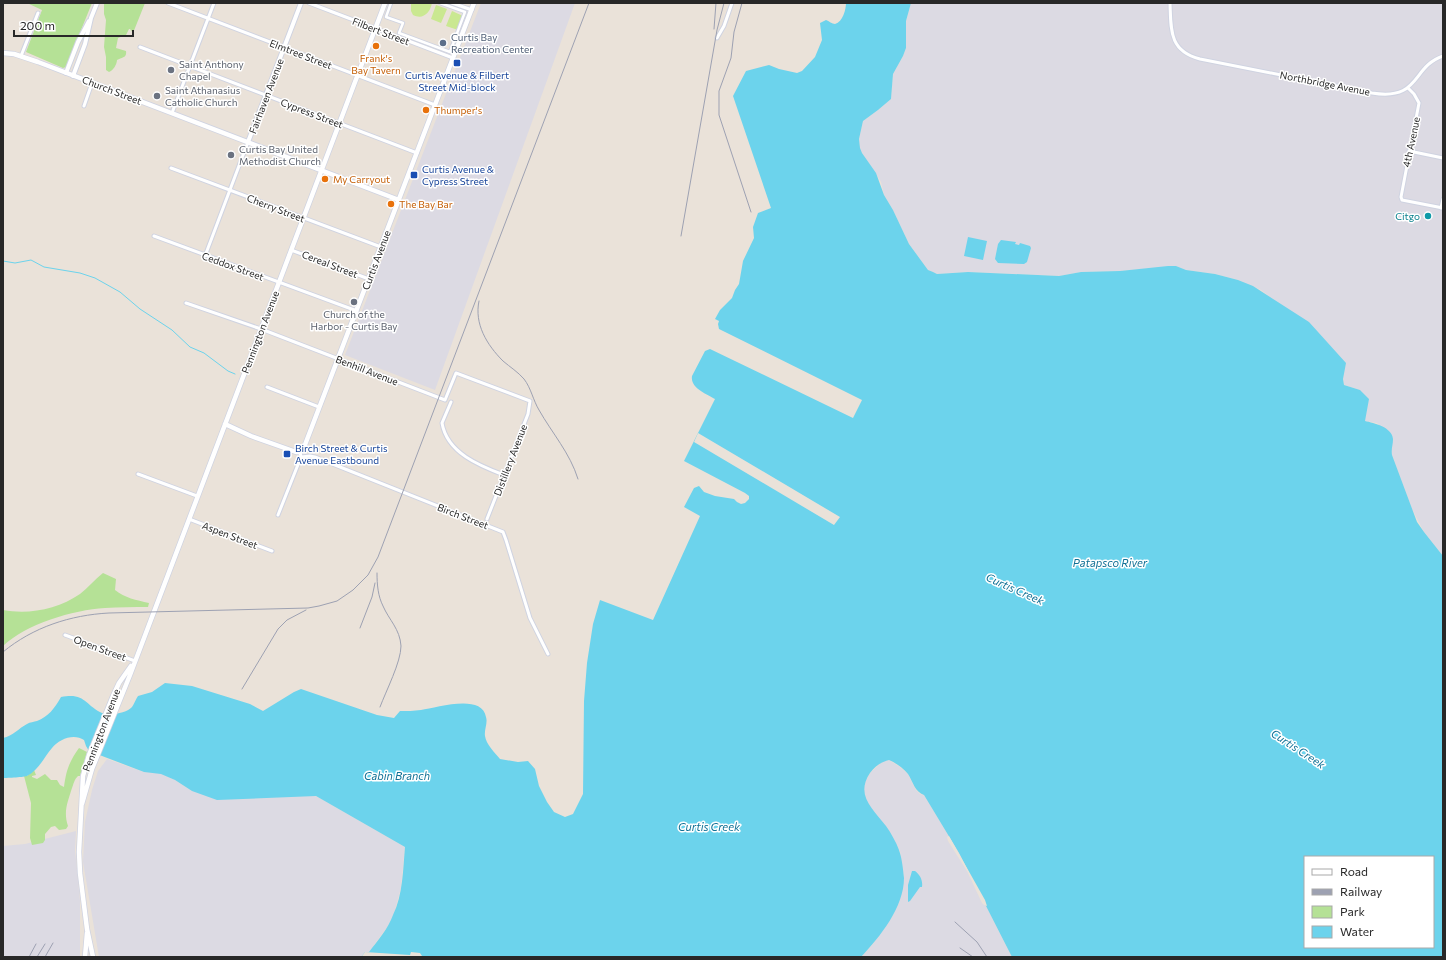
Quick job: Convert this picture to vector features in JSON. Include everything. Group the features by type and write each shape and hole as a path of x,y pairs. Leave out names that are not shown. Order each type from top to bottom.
{"main road":[{"name":"Pennington Avenue","path":"82,804 115,710 135,661 385,3"},
{"name":"Curtis Avenue","path":"301,455 474,3"},
{"name":"Church Street","path":"3,53 21,56 399,200"},
{"path":"237,429 229,422 247,366"},
{"name":"Birch Street","path":"225,424 301,455"},
{"name":"Pennington Avenue","path":"94,957 87,929 78,852 83,776 89,755 118,684 135,661"},
{"name":"Pennington Avenue","path":"85,957 87,929"}],"street":[{"path":"73,76 85,44 96,3"},
{"name":"Elmtree Street","path":"168,3 435,106"},
{"path":"172,113 214,3"},
{"name":"Fairhaven Avenue","path":"205,256 301,3"},
{"name":"Filbert Street","path":"309,3 453,58"},
{"path":"391,3 386,17 403,23 399,33 450,52 465,12 440,3"},
{"path":"452,3 472,10"},
{"path":"718,38 732,3"},
{"name":"Northbridge Avenue","path":"1170,3 1171,28 1174,39 1179,48 1193,57 1380,94 1394,93 1408,88"},
{"path":"21,56 38,13"},
{"path":"66,73 78,42 91,18"},
{"name":"Cypress Street","path":"140,47 417,153"},
{"path":"1408,88 1433,61 1443,56"},
{"path":"84,106 92,83"},
{"name":"4th Avenue","path":"1408,88 1414,94 1419,103 1400,194 1402,200 1442,208"},
{"path":"1409,151 1443,158"},
{"name":"Cherry Street","path":"171,168 381,248"},
{"path":"1442,208 1443,199"},
{"name":"Ceddox Street","path":"154,236 357,311"},
{"name":"Cereal Street","path":"291,250 369,279"},
{"name":"Benhill Avenue","path":"186,303 261,329 445,400 456,373 530,401"},
{"path":"267,387 320,407"},
{"name":"Distillery Avenue","path":"488,519 528,414 530,401"},
{"path":"450,402 442,423 448,438 456,448 472,461 504,475"},
{"name":"Curtis Avenue","path":"278,515 301,455"},
{"name":"Birch Street","path":"301,455 315,457 503,532 530,618 548,654"},
{"path":"138,474 197,496"},
{"name":"Aspen Street","path":"189,519 272,550"},
{"name":"Open Street","path":"65,635 135,661"}],"shaded area":[{"path":"481,3 575,3 435,390 345,355"},
{"path":"911,3 1443,3 1443,556 1424,532 1412,509 1392,455 1391,448 1393,438 1377,423 1365,421 1360,390 1344,385 1343,379 1345,363 1278,303 1261,290 1238,280 1215,274 1186,270 1176,266 1120,271 1081,272 1059,276 968,272 937,274 928,270 909,244 884,195 881,182 862,153 859,139 863,121 891,99 893,74 906,48 906,21"},
{"path":"107,759 144,772 161,773 192,791 316,796 405,847 401,888 394,914 388,926 369,952 365,952 361,957 99,957 83,862 85,822 92,790 98,771"},
{"path":"889,760 908,774 916,790 920,794 924,795 959,853 1012,957 861,957 873,944 893,915 902,891 904,879 900,851 867,802 863,787 871,772 883,761"},
{"path":"76,831 75,850 80,901 80,957 3,957 3,846 25,844"}],"green space":[{"path":"27,3 92,3 66,67 63,68 26,52 42,10"},
{"path":"104,3 145,3 133,33 129,29 126,35 118,38 116,48 126,51 126,55 117,60 112,70 109,72 106,70 104,47 106,20 104,14"},
{"path":"411,3 432,3 428,13 420,17 413,15 411,11"},
{"path":"436,5 447,9 441,23 431,19"},
{"path":"452,11 463,16 458,30 446,26"},
{"path":"103,573 116,579 115,590 127,597 149,603 148,607 92,609 65,615 24,631 3,646 3,610 23,612 43,610 62,604 80,594"},
{"path":"79,748 87,752 80,776 78,776 75,780 68,802 66,816 68,826 66,829 59,830 55,826 51,827 45,834 45,840 43,843 32,845 30,838 31,803 24,776 27,776 34,770 36,775 32,777 37,779 45,774 51,780 57,780 60,785 64,787 68,767"}],"water":[{"name":"Patapsco River","path":"846,3 911,3 906,21 906,48 893,74 891,99 863,121 859,139 862,153 876,173 884,195 909,244 928,270 937,274 968,272 1059,276 1081,272 1120,271 1176,266 1186,270 1215,274 1238,280 1253,286 1309,322 1346,363 1343,379 1344,385 1360,390 1369,399 1365,421 1382,426 1392,435 1392,455 1417,522 1443,556 1443,957 1012,957 959,853 924,795 918,792 906,772 889,760 874,768 866,781 864,788 865,795 871,808 888,829 898,847 901,856 904,878 903,889 900,900 890,921 861,957 361,957 365,952 369,952 391,920 399,899 405,847 316,796 217,800 192,791 175,780 161,774 144,772 89,751 84,740 76,737 67,738 55,745 38,767 27,776 3,778 3,738 10,736 28,723 37,721 48,715 61,697 75,696 84,700 102,713 114,714 130,709 138,696 152,692 165,683 192,686 250,704 263,711 301,689 377,715 394,718 400,711 413,711 458,704 476,706 483,710 486,717 487,722 485,734 487,742 500,759 518,762 528,761 535,769 539,786 554,812 565,817 573,814 583,794 584,701 587,663 593,624 600,600 653,620 700,516 684,507 694,488 699,486 704,492 715,496 734,499 741,504 745,503 749,499 749,496 745,493 684,461 715,399 696,387 692,380 692,376 705,351 710,349 853,418 862,400 719,329 719,321 715,319 720,310 732,298 739,284 743,261 754,238 753,227 758,213 771,208 733,96 746,71 769,65 797,73 802,71 815,57 822,40 820,23 826,20 834,24 838,23 845,12"},
{"path":"968,237 987,241 983,260 964,256"},
{"path":"1001,240 1016,242 1015,244 1019,245 1020,243 1030,246 1031,248 1027,262 1024,264 998,263 995,259 998,244"},
{"path":"912,871 915,871 920,876 922,880 922,887 920,887 908,902 908,885"}],"pier":[{"path":"698,433 840,517 834,525 694,442"},
{"path":"949,836 987,906 982,903 967,871 948,841 947,837"},
{"path":"365,952 410,955 411,952 420,953 422,956 432,957 362,956"}],"waterway":[{"path":"3,261 15,263 31,260 44,267 80,273 95,278 120,292 140,309 172,330 190,347 204,353 228,371 235,374"}],"railway":[{"path":"3,652 15,643 40,629 81,616 109,613 308,608 319,606 337,601 353,590 368,575 378,557 589,3"},
{"path":"714,29 716,3"},
{"path":"681,236 717,30 724,3"},
{"path":"742,3 734,32 731,58 719,91 719,115 751,212"},
{"path":"479,301 478,318 483,334 497,355 524,379 544,419 570,460 578,479"},
{"path":"377,573 381,602 399,635 401,646 399,660 380,707"},
{"path":"360,628 372,597 375,583"},
{"path":"242,689 278,629 287,620 306,610"},
{"path":"955,922 977,942 987,957"},
{"path":"45,957 53,943"},
{"path":"29,957 36,944"},
{"path":"37,957 45,944"},
{"path":"960,948 973,957"}],"place":[{"name":"Curtis Bay Recreation Center","path":"443,43"},
{"name":"Frank's Bay Tavern","path":"376,46"},
{"name":"Curtis Avenue & Filbert Street Mid-block","path":"457,63"},
{"name":"Saint Anthony Chapel","path":"171,70"},
{"name":"Saint Athanasius Catholic Church","path":"157,96"},
{"name":"Thumper's","path":"426,110"},
{"name":"Curtis Bay United Methodist Church","path":"231,155"},
{"name":"Curtis Avenue & Cypress Street","path":"414,175"},
{"name":"My Carryout","path":"325,179"},
{"name":"The Bay Bar","path":"391,204"},
{"name":"Citgo","path":"1428,216"},
{"name":"Church of the Harbor - Curtis Bay","path":"354,302"},
{"name":"Birch Street & Curtis Avenue Eastbound","path":"287,454"}],"water label":[{"name":"Curtis Creek","path":"1015,589"},
{"name":"Curtis Creek","path":"1298,749"},
{"name":"Cabin Branch","path":"397,776"},
{"name":"Curtis Creek","path":"709,827"}]}
